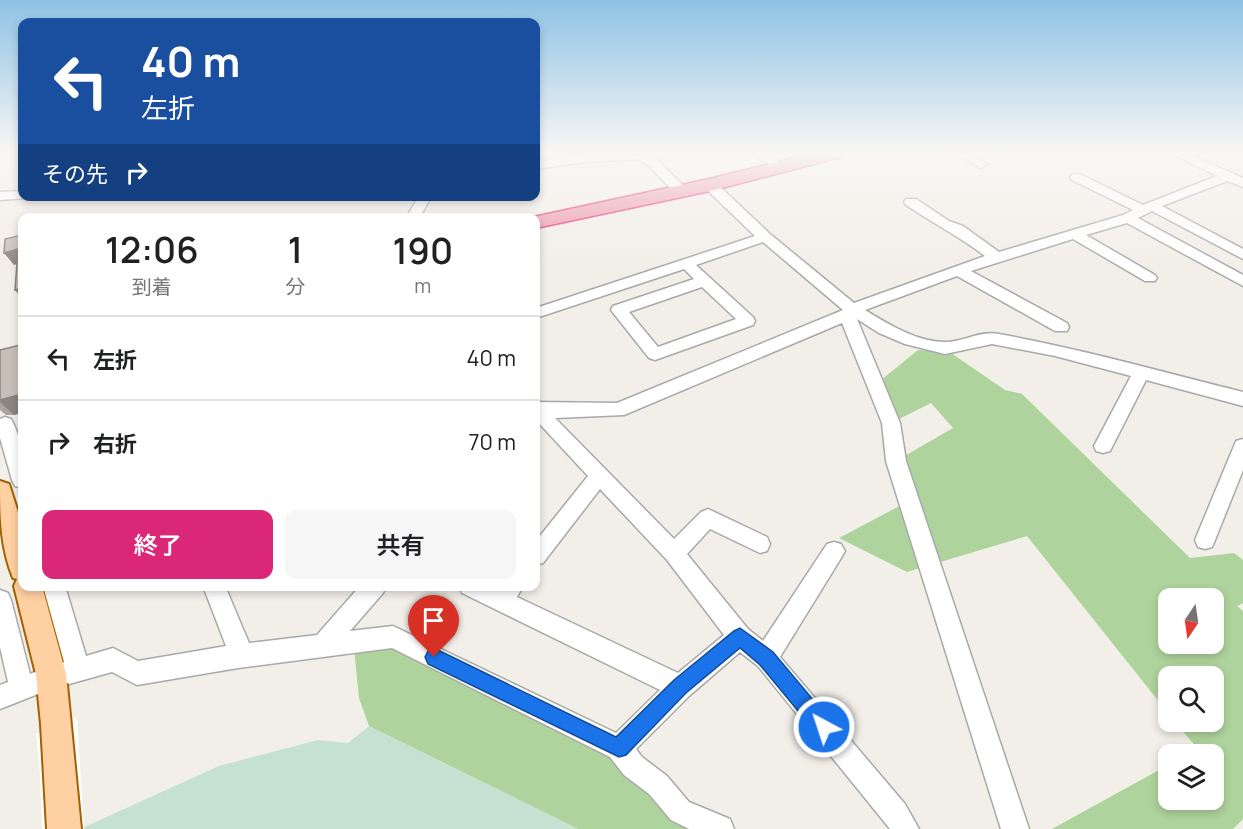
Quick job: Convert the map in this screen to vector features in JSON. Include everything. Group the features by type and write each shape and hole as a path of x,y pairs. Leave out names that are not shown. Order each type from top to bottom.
{"highway":[{"path":"540,221 678,192"}],"main road":[{"path":"0,491 18,555"},
{"path":"29,591 51,674 57,724 64,829"}],"street":[{"path":"717,192 850,312 911,340 945,348 992,338 1056,350 1243,399"},
{"path":"1110,192 1243,255"},
{"path":"540,410 618,410 850,312 958,270 1072,233 1128,218 1188,192"},
{"path":"0,196 18,195"},
{"path":"911,202 944,224 958,229 996,257"},
{"path":"1128,218 1243,281"},
{"path":"1072,233 1150,278"},
{"path":"540,312 765,237"},
{"path":"686,263 705,281 747,321 655,354 619,310 705,281"},
{"path":"958,270 1061,327"},
{"path":"850,312 891,423 896,461 1015,829"},
{"path":"1103,446 1142,372"},
{"path":"540,414 674,553 740,637 766,658 896,813 905,829"},
{"path":"9,423 18,462"},
{"path":"1205,540 1243,446"},
{"path":"540,551 599,476"},
{"path":"674,553 708,518 759,544"},
{"path":"766,658 834,550"},
{"path":"55,591 74,671 112,660 138,673 237,656 393,637 619,748 633,766 658,786 680,811 720,829"},
{"path":"216,591 237,641 237,656"},
{"path":"322,646 371,591"},
{"path":"506,594 680,687"},
{"path":"0,600 19,690"},
{"path":"619,748 680,687 740,637"}],"green space":[{"path":"918,350 951,353 1005,390 1022,394 1190,558 1234,553 1243,560 1243,603 1237,606 1243,611 1243,819 1233,829 1052,829 1158,771 1158,810 1224,810 1224,744 1194,744 1184,732 1224,732 1224,666 1158,666 1158,700 1027,536 907,572 839,538 909,501 896,461 953,428 931,403 891,423 875,385"},
{"path":"393,637 619,748 720,829 578,829 369,726 359,698 354,648"},
{"path":"369,726 578,829 80,829 219,766 318,740 348,743"}],"pier":[{"path":"77,717 84,829 42,829 36,734"}],"building":[{"path":"18,236 18,249 4,253 5,239"},
{"path":"18,249 18,289 15,290"},
{"path":"18,346 18,395 0,400 0,350"}],"route":[{"path":"434,657 619,748 680,687 740,637 766,658 824,727"}]}
